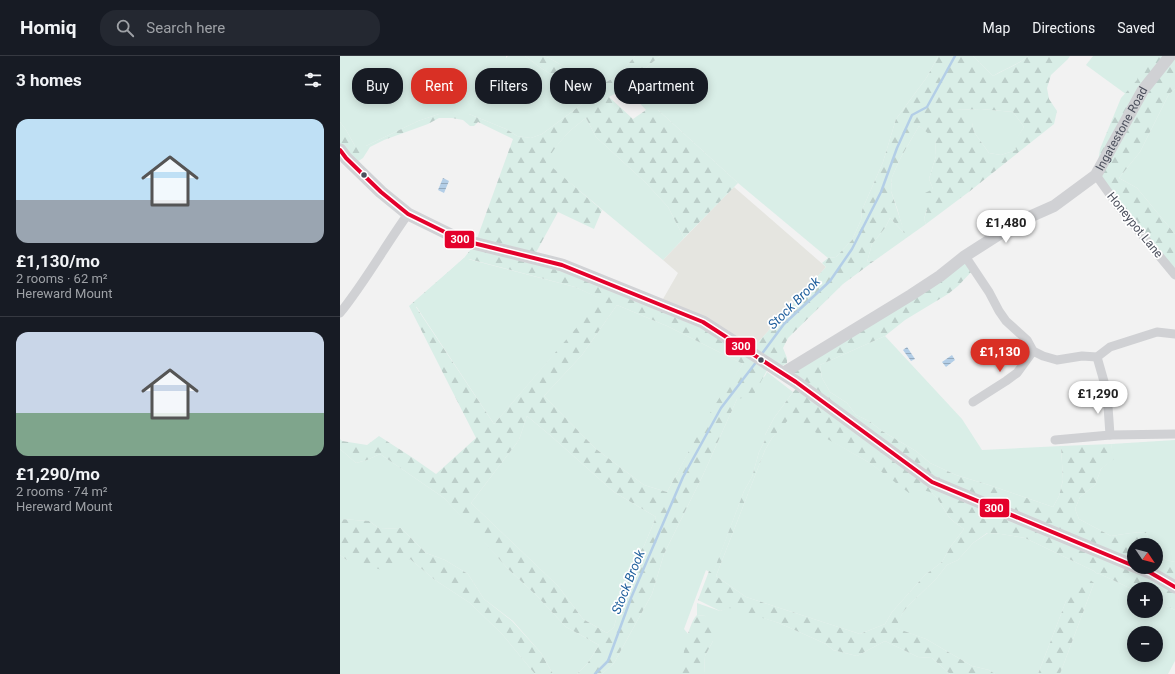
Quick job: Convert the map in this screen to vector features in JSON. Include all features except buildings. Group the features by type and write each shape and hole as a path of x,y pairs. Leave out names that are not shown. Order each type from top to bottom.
{"main road":[{"path":"340,150 346,158 381,192 408,214 461,240 562,265 703,322 783,373 932,482 1127,563"},
{"path":"1152,574 1175,587"}],"street":[{"name":"Ingatestone Road","path":"783,373 911,295 940,276 965,256 1018,222 1054,206 1096,175 1143,90 1170,56"},
{"name":"Honeypot Lane","path":"1096,175 1118,206 1175,275"},
{"path":"340,313 354,296 408,214"},
{"path":"965,256 1006,321 1027,340 1033,351 1043,356 1057,360 1082,356 1097,357 1110,347 1150,334 1157,332 1175,334"},
{"path":"973,402 1017,373 1033,351"},
{"path":"1097,357 1107,392 1110,436"},
{"path":"1055,440 1110,436 1175,434"}],"shaded area":[{"path":"734,187 826,267 752,349 663,299 678,273 663,260"}],"green space":[{"path":"340,56 506,56 506,58 508,56 525,56 541,68 475,68 475,104 542,104 542,69 550,74 550,104 582,104 542,134 531,138 517,136 506,129 469,114 439,114 418,121 366,146 355,146 340,122"},
{"path":"525,56 543,56 567,68 550,68 550,74"},
{"path":"543,56 635,56 625,68 614,68 614,78 606,82 606,68 567,68"},
{"path":"635,56 660,56 646,68 625,68"},
{"path":"660,56 938,56 927,77 896,119 883,162 862,210 861,220 852,240 836,257 828,258 738,183 658,110 646,110 641,104 708,104 708,68 646,68"},
{"path":"938,56 973,56 993,76 1028,56 1070,56 1051,75 1047,88 1049,99 1057,111 1054,124 926,224 924,219 927,210 921,205 925,193 933,189 929,179 936,156 935,139 919,126 900,159 892,177 891,191 905,234 890,218 885,228 872,244 867,262 874,261 843,284 788,338 783,348 787,358 787,363 777,369 770,365 753,396 737,399 703,475 664,554 652,594 614,663 602,674 577,674 587,664 599,645 566,627 537,596 508,569 444,498 380,454 356,463 340,449 340,439 342,441 367,445 379,436 436,474 476,438 409,306 464,258 475,244 513,139 478,122 474,126 470,126 463,120 439,118 428,124 384,140 370,147 363,158 357,162 340,150 340,122 355,146 366,146 418,121 439,114 469,114 506,129 517,136 531,138 542,134 582,104 606,104 606,82 614,78 614,94 609,97 614,102 614,104 617,104 633,119 646,110 658,110 738,183 684,238 668,207 646,183 596,137 586,118 563,138 546,162 602,210 594,229 558,212 533,258 752,349 826,267 822,263 828,258 836,257 852,240 861,220 862,210 883,162 896,119 927,77","holes":["981,109 1013,112 1024,127 1014,142 1016,150 1001,155 989,153 974,132 971,118 955,110","469,259 575,287 601,299 494,424 416,307","617,305 667,326 743,364 726,387 704,423 667,492 644,485 596,449 544,396 582,355","527,416 614,492 656,517 644,546 621,579 618,612 614,627 607,633 583,619 558,586 471,503 519,440"]},
{"path":"973,56 1028,56 1020,62 993,76"},
{"path":"1093,56 1157,56 1134,100 1086,65"},
{"path":"1144,56 1175,56 1175,89 1169,94 1140,152 1119,178 1137,188 1175,234 1175,275 1096,175 1100,149 1121,98 1137,80"},
{"path":"1175,89 1175,234 1137,188 1119,178 1140,152 1169,94"},
{"path":"981,109 1013,112 1024,127 1015,142 1016,150 1001,155 989,153 974,132 972,123 954,110"},
{"path":"586,118 596,137 646,183 668,207 684,238 663,260 545,162 563,138"},
{"path":"919,126 935,138 936,156 929,179 933,189 924,219 926,224 874,261 867,262 872,244 885,228 890,218 904,233 891,191 892,177 900,159"},
{"path":"965,256 974,269 948,294 905,320 885,336 820,365 822,378 830,392 847,403 856,415 869,421 882,431 916,451 930,463 956,475 1053,507 1059,496 1063,480 1061,446 1111,444 1114,459 1101,469 1095,485 1080,497 1075,509 1079,519 1111,536 1146,532 1148,538 1127,538 1127,574 1163,574 1163,557 1166,560 1175,562 1175,610 1163,604 1163,582 1127,582 1127,587 1025,538 987,533 973,543 958,560 947,565 936,579 903,612 896,628 926,639 972,666 989,670 995,674 950,674 932,658 918,657 885,641 857,656 833,650 826,644 779,623 730,608 720,611 698,600 709,571 713,573 744,491 752,477 759,452 765,440 765,435 774,418 800,385 783,373","holes":["790,418 870,463 909,493 925,491 935,495 951,519 964,529 951,546 942,562 925,575 892,612 885,624 860,634 746,597 716,576 765,450 772,438"]},
{"path":"464,258 575,287 602,299 494,424 414,303"},
{"path":"617,305 667,326 743,364 713,410 667,492 644,485 596,449 544,396 582,355"},
{"path":"885,336 962,419 982,450 1061,446 1063,480 1059,496 1053,507 956,475 930,463 916,451 882,431 869,421 856,415 847,403 830,392 822,378 820,365"},
{"path":"767,372 793,392 774,418 765,435 765,440 759,452 752,477 744,491 713,574 706,570 684,629 689,635 682,674 602,674 614,663 652,594 664,554 703,475 737,399 765,376"},
{"path":"527,416 614,492 656,517 644,546 621,579 618,612 614,627 607,633 583,619 558,586 471,503 519,440"},
{"path":"790,417 870,463 909,492 925,490 935,495 951,519 964,529 951,546 942,562 925,575 892,612 885,624 860,634 746,597 716,576 765,450 772,438"},
{"path":"1175,440 1175,562 1166,560 1163,557 1163,538 1148,538 1146,532 1111,536 1079,519 1075,509 1080,497 1095,485 1101,469 1113,459 1111,444"},
{"path":"340,449 356,463 380,454 444,498 508,569 537,596 566,627 599,645 587,664 577,674 553,674 541,653 513,621 484,599 468,574 445,560 426,553 401,528 380,529 369,521 340,519"},
{"path":"340,519 369,521 380,529 401,528 426,553 445,560 468,574 484,599 512,621 541,653 553,674 535,674 502,634 470,603 435,580 410,559 390,572 348,561 340,555"},
{"path":"988,533 1025,538 1127,587 1127,618 1163,618 1163,604 1175,610 1175,661 1168,674 1060,674 1094,583 1066,601 1038,674 995,674 989,670 972,666 926,639 895,628 903,612 910,604 936,579 947,565 958,560 973,543"},
{"path":"340,555 348,561 410,559 435,580 470,603 502,634 535,674 340,674"},
{"path":"1089,579 1094,583 1060,674 1038,674 1066,601"},
{"path":"697,603 720,611 730,607 779,623 826,644 833,650 857,656 885,641 918,657 932,658 950,674 704,674 705,656 713,641 705,616 697,615"},
{"path":"697,615 705,616 714,625 713,641 705,656 704,674 682,674 688,634"}],"water":[{"path":"443,178 449,181 444,193 438,190"},
{"path":"907,347 915,359 911,361 903,350"},
{"path":"952,355 955,360 946,367 942,362"}],"waterway":[{"name":"Stock Brook","path":"761,355 784,324 830,281 852,249 881,192 897,148 912,115 927,107 955,56"},
{"name":"Stock Brook","path":"595,674 608,661 631,598 683,477 721,408 757,361"}],"transit line":[{"name":"300","path":"340,150 346,158 381,192 408,214 461,240 562,265 703,322 796,382 932,482 1127,563"},
{"name":"300","path":"1153,574 1175,587"}]}
